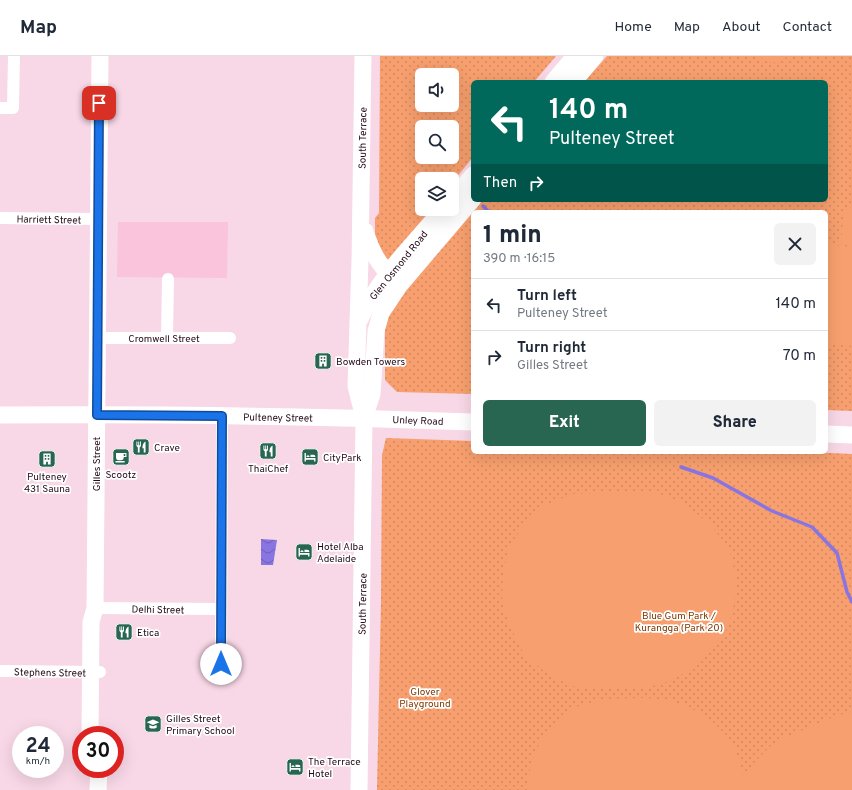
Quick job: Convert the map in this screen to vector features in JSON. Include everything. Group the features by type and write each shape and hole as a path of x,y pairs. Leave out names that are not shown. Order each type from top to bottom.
{"main road":[{"name":"Gilles Street","path":"95,726 95,672 91,622 95,608 100,56"},
{"name":"South Terrace","path":"359,790 364,418 356,386 364,56"},
{"path":"555,80 575,56"},
{"path":"575,80 595,56"},
{"path":"459,191 471,177"},
{"name":"Glen Osmond Road","path":"358,325 367,303 394,280 471,201"},
{"name":"Glen Osmond Road","path":"394,280 439,216"},
{"name":"South Terrace","path":"361,220 371,249 381,266 394,280 380,313 376,331 372,394 364,418"},
{"name":"Pulteney Street","path":"0,415 364,418"},
{"name":"Unley Road","path":"364,418 471,422"},
{"path":"828,434 852,435"},
{"path":"90,778 90,790"},
{"path":"98,790 99,778"}],"street":[{"path":"0,108 14,108 14,56"},
{"name":"Harriett Street","path":"0,218 98,219"},
{"path":"167,338 168,278"},
{"name":"Cromwell Street","path":"98,338 230,338"},
{"path":"221,664 222,416"},
{"name":"Delhi Street","path":"95,608 221,610"},
{"name":"Stephens Street","path":"0,671 95,672"}],"shaded area":[{"path":"118,222 228,222 227,278 117,277"}],"green space":[{"path":"380,56 556,56 536,80 471,80 471,159 459,174 459,172 415,172 415,216 425,216 389,260 375,253 375,218 379,213"},
{"path":"607,56 852,56 852,411 828,410 828,210 471,210 478,202 828,202 828,80 586,80"},
{"path":"760,56 788,56 778,62 770,62 766,61"},
{"path":"844,208 852,209 852,244 841,243"},
{"path":"471,210 471,394 397,392 385,380 385,323 404,287"},
{"path":"828,244 852,247 852,346 828,344"},
{"name":"Blue Gum Park / Kurangga (Park 20)","path":"386,438 471,441 471,454 852,454 852,790 377,790 382,455"},
{"path":"652,491 679,501 709,523 729,548 737,580 733,611 723,638 697,666 670,681 645,688 578,688 552,677 525,656 508,622 502,597 503,574 509,547 528,519 545,505 572,494"},
{"path":"606,699 658,699 682,704 693,709 714,723 723,732 737,755 744,778 754,763 769,747 786,737 838,715 852,713 852,790 528,790 531,765 535,752 549,730 557,721 579,706"}],"water":[{"path":"261,539 277,540 273,565 261,565"}],"waterway":[{"path":"483,206 487,210"},
{"path":"681,467 713,478 772,511 812,527 837,553 847,592 852,602"}],"place":[{"name":"Bowden Towers","path":"323,361"},
{"name":"Crave","path":"141,447"},
{"name":"ThaiChef","path":"268,451"},
{"name":"Scootz","path":"121,457"},
{"name":"CityPark","path":"310,457"},
{"name":"Pulteney 431 Sauna","path":"47,459"},
{"name":"Hotel Alba Adelaide","path":"304,552"},
{"name":"Etica","path":"124,632"},
{"name":"Gilles Street Primary School","path":"153,724"},
{"name":"The Terrace Hotel","path":"295,767"}],"route":[{"path":"99,103 97,415 222,416 221,664"}],"park label":[{"name":"Glover Playground","path":"425,696"}]}
